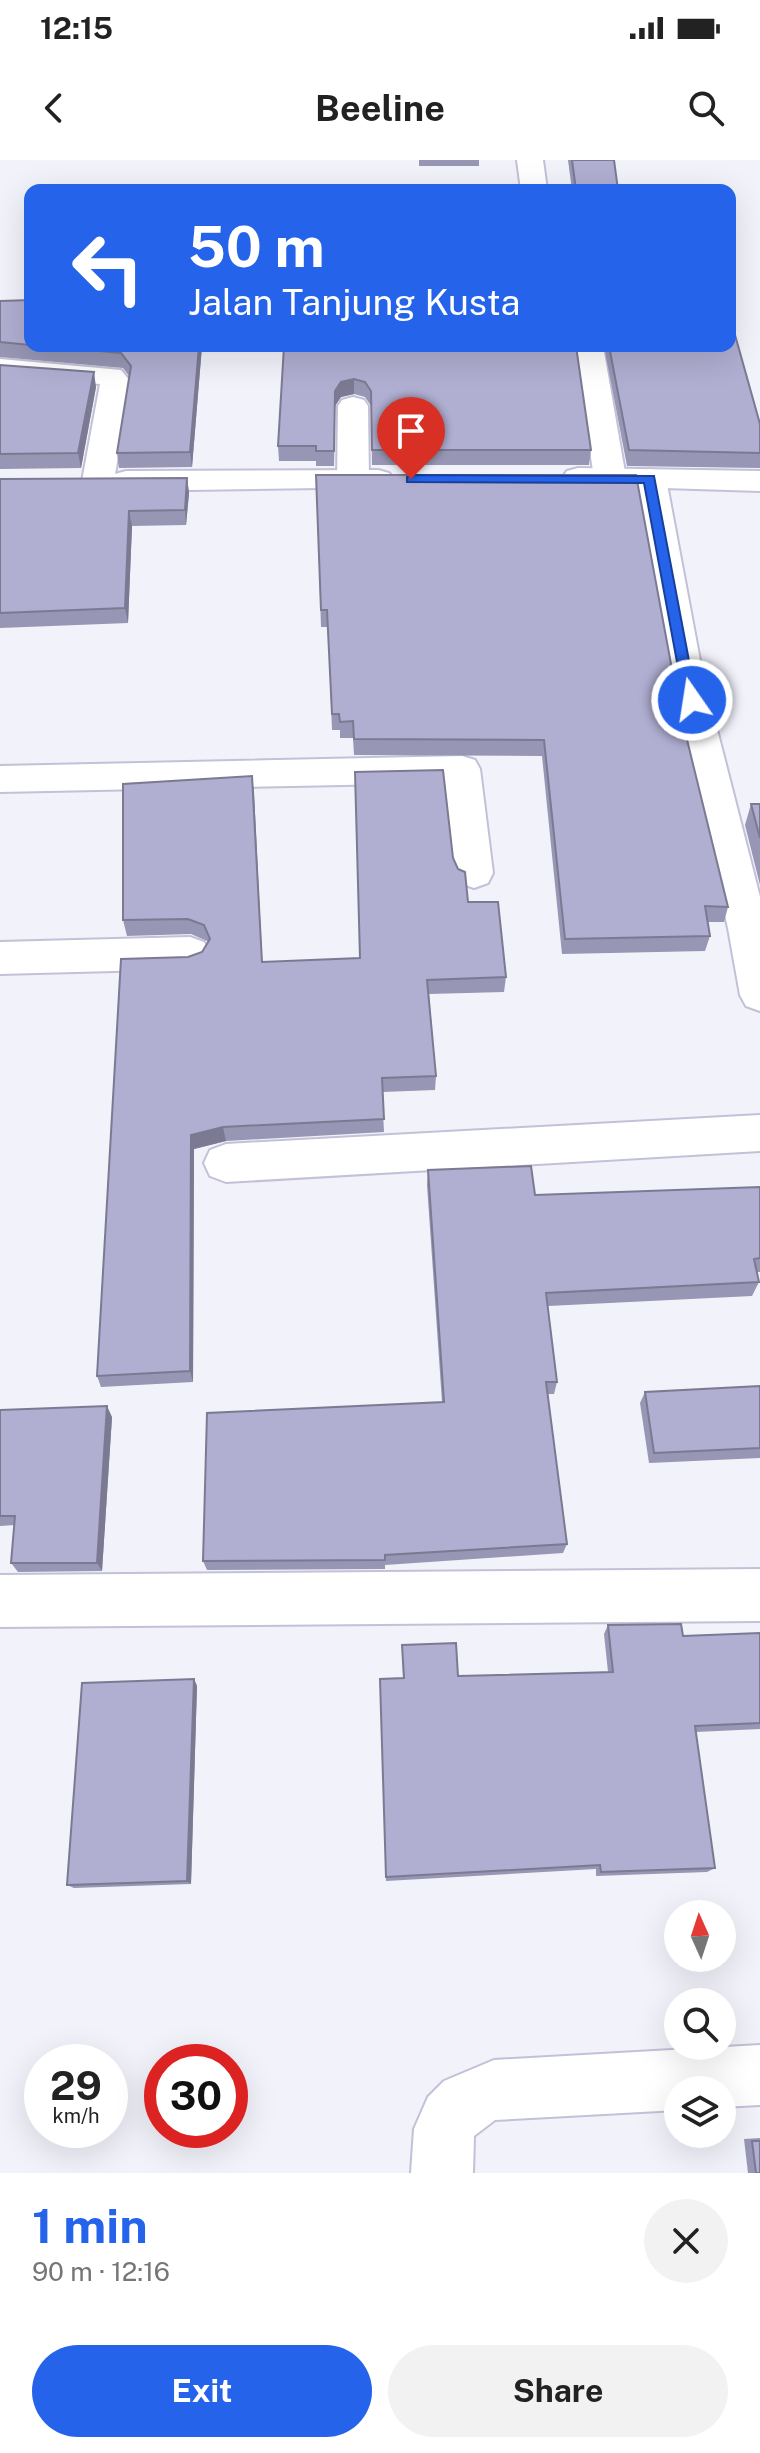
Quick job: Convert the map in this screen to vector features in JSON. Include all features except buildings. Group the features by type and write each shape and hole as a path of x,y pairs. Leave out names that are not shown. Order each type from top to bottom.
{"street":[{"path":"530,160 533,184"},
{"path":"590,352 610,478"},
{"path":"0,368 111,376 115,381 84,481 401,480"},
{"path":"353,406 353,481"},
{"path":"541,477 760,481"},
{"path":"650,479 685,671 748,928 760,995"},
{"path":"0,779 461,756 474,873"},
{"path":"0,958 190,953"},
{"path":"226,1163 760,1133"},
{"path":"0,1601 760,1595"},
{"path":"442,2173 445,2125 462,2101 494,2090 760,2075"}],"route":[{"path":"411,479 650,479 692,700"}]}
